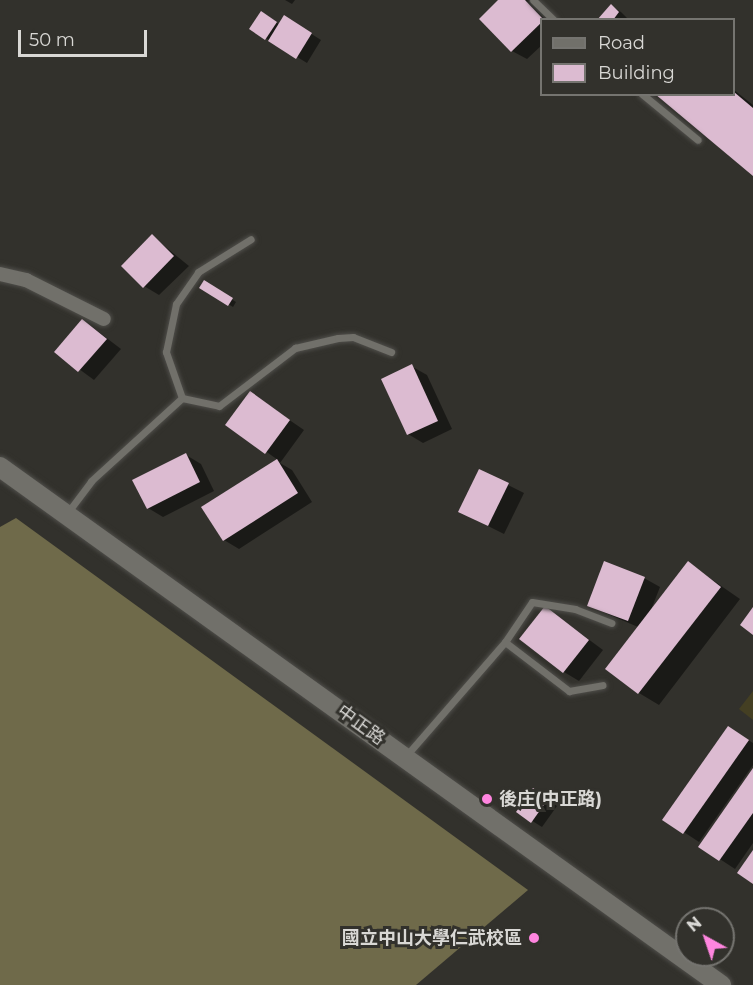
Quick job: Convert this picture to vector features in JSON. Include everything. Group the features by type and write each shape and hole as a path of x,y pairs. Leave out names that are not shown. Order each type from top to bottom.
{"main road":[{"name":"中正路","path":"0,467 721,985"}],"street":[{"path":"0,274 26,280 104,319"}],"lane":[{"path":"533,0 552,18"},
{"path":"644,96 698,140"},
{"path":"182,398 166,352 176,304 198,272 250,239"},
{"path":"182,398 219,406 295,348 338,338 353,337 391,352"},
{"path":"67,514 91,481 182,398"},
{"path":"405,757 505,642 532,602 575,609 611,623"},
{"path":"505,642 569,691 602,685"}],"shaded area":[{"path":"16,518 528,890 416,985 0,985 0,527"},
{"path":"753,691 753,720 739,709"}],"building":[{"path":"498,0 525,0 542,18 540,18 540,24 511,52 479,19"},
{"path":"611,4 619,12 614,18 599,18"},
{"path":"261,11 277,22 265,40 249,29"},
{"path":"284,15 312,33 296,59 268,41"},
{"path":"735,93 753,108 753,176 657,96 735,96"},
{"path":"152,234 174,256 143,288 121,266"},
{"path":"204,280 233,298 228,306 199,288"},
{"path":"82,319 107,339 78,372 54,352"},
{"path":"412,364 438,421 407,435 381,379"},
{"path":"250,391 290,420 265,454 225,425"},
{"path":"186,453 200,482 147,509 132,480"},
{"path":"277,459 298,493 223,541 201,507"},
{"path":"479,469 509,483 488,526 458,512"},
{"path":"604,561 645,577 628,621 587,606"},
{"path":"688,561 721,587 638,694 605,669"},
{"path":"545,606 589,640 563,673 519,639"},
{"path":"753,607 753,635 740,625"},
{"path":"728,726 749,740 683,834 662,820"},
{"path":"753,768 753,813 719,861 698,847"},
{"path":"533,788 548,799 531,823 516,812"},
{"path":"753,850 753,884 737,873"}],"place":[{"name":"後庄(中正路)","path":"487,799"},
{"name":"國立中山大學仁武校區","path":"534,938"}]}
